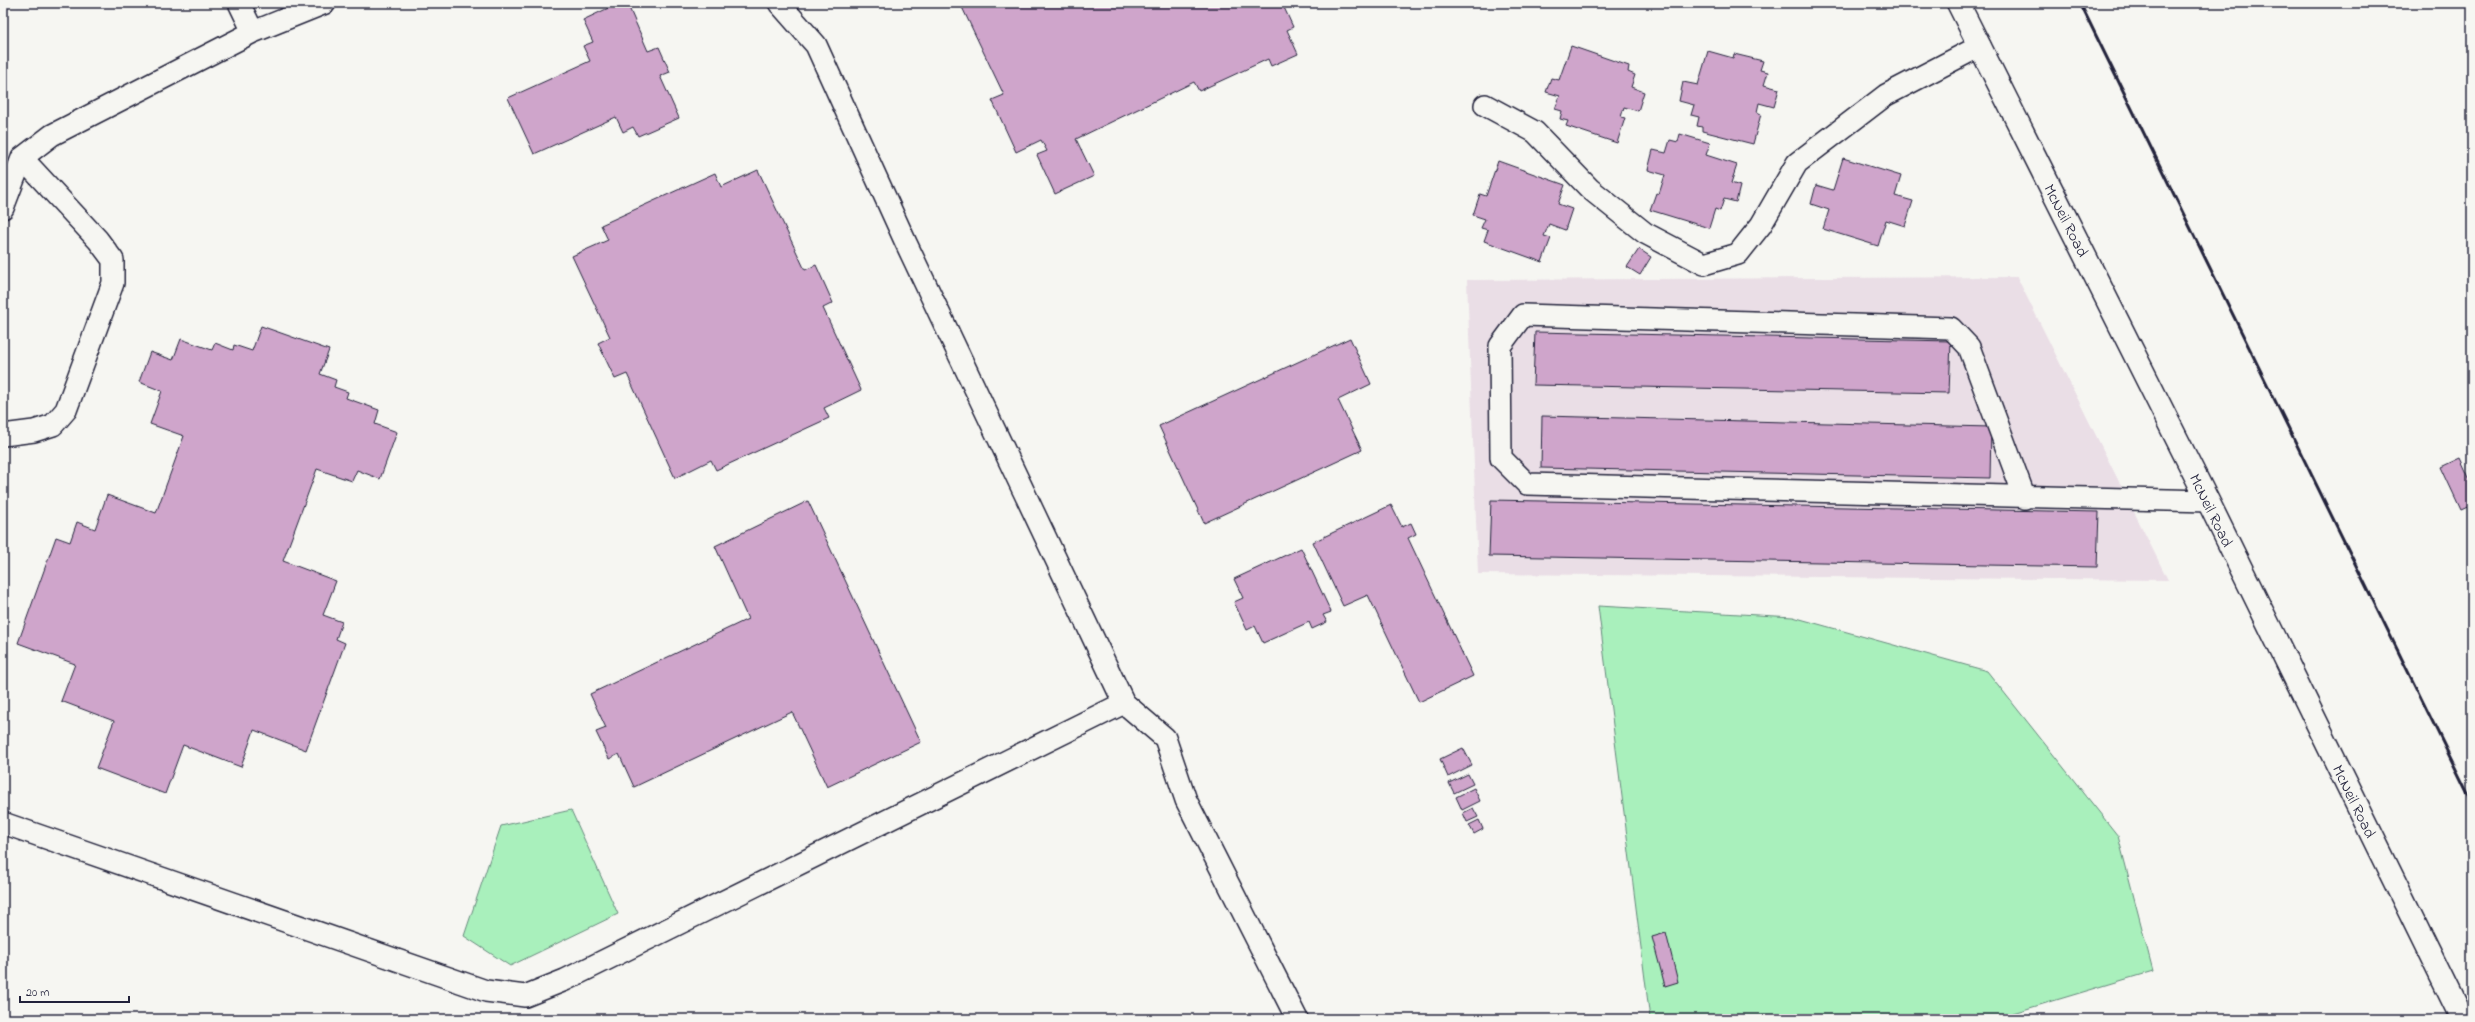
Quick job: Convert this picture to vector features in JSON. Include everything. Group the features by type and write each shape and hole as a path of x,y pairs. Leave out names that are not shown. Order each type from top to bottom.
{"main road":[{"name":"McNeil Road","path":"1958,3 2208,501 2462,1019"}],"lane":[{"path":"239,3 253,32"},
{"path":"3,208 22,158 52,135 253,32 325,3"},
{"path":"779,3 816,45 906,243 1124,703 1165,738 1186,800 1297,1019"},
{"path":"1485,105 1535,132 1590,189 1645,233 1704,264 1738,254 1761,225 1797,163 1886,95 1980,46"},
{"path":"3,435 34,431 53,425 66,410 113,283 113,260 98,240 22,158"},
{"path":"2025,498 1969,347 1951,328 1523,315 1500,346 1501,458 1526,484 2025,498 2208,501"},
{"path":"3,823 486,991 525,996 572,976 1124,703"}],"shaded area":[{"path":"2017,277 2168,580 1478,574 1467,280"}],"green space":[{"path":"1598,606 1793,617 1987,671 2118,836 2153,971 1993,1019 1650,1019"},
{"path":"571,810 618,914 510,966 464,936 501,826"}],"building":[{"path":"619,3 627,3 648,51 659,47 670,72 660,76 679,118 638,136 633,127 623,132 616,117 534,154 508,98 590,61 583,46 593,42 583,20"},
{"path":"960,3 1282,3 1293,27 1287,30 1298,54 1271,66 1268,59 1199,91 1194,82 1076,139 1094,176 1055,194 1037,155 1047,151 1041,140 1016,152 992,100 1004,95"},
{"path":"1571,46 1629,66 1628,72 1635,75 1631,87 1644,92 1638,111 1624,107 1621,117 1625,118 1617,143 1566,126 1568,121 1560,119 1562,111 1555,109 1560,96 1546,92 1551,78 1559,80"},
{"path":"1708,51 1733,58 1734,54 1763,61 1760,70 1768,72 1764,85 1779,89 1774,107 1759,103 1757,112 1761,114 1753,144 1702,131 1702,127 1697,126 1699,117 1691,115 1694,105 1679,101 1683,82 1698,85"},
{"path":"1680,134 1710,143 1706,155 1737,165 1731,183 1740,186 1736,202 1724,199 1720,211 1715,209 1709,228 1650,210 1656,193 1659,194 1665,175 1648,170 1653,150 1666,153 1670,140 1678,142"},
{"path":"1843,158 1901,176 1895,196 1913,201 1905,226 1886,220 1878,246 1823,229 1829,210 1811,204 1816,185 1833,190"},
{"path":"1498,161 1565,185 1558,204 1572,209 1565,230 1549,224 1544,236 1551,238 1542,262 1484,241 1488,230 1481,228 1485,219 1473,215 1480,194 1486,196"},
{"path":"758,170 805,270 816,265 833,303 823,308 861,390 824,408 829,418 716,470 711,460 675,478 627,374 615,379 598,343 610,337 572,256 608,240 601,225 715,173 721,187"},
{"path":"1639,249 1651,257 1640,275 1627,267"},
{"path":"261,326 329,350 320,374 336,380 334,387 348,392 346,398 379,410 375,424 397,432 380,479 357,470 352,481 317,469 283,561 336,581 323,615 342,622 336,639 345,643 306,750 254,730 241,767 183,745 165,794 96,768 114,721 61,701 75,664 18,643 56,537 70,542 77,522 95,529 107,495 156,513 184,436 150,424 162,391 139,382 150,352 173,360 181,339 212,350 215,343 233,350 234,345 252,351"},
{"path":"1535,332 1951,341 1949,393 1533,385"},
{"path":"1350,338 1371,384 1338,400 1362,450 1204,523 1159,426"},
{"path":"1542,416 1991,427 1990,478 1541,468"},
{"path":"2460,458 2472,484 2472,505 2461,510 2441,467"},
{"path":"1491,500 2099,512 2097,567 1489,556"},
{"path":"808,501 921,742 827,787 792,712 634,787 619,754 609,759 596,732 606,728 590,694 748,619 715,546"},
{"path":"1391,505 1402,527 1411,523 1416,534 1408,538 1473,676 1419,702 1368,595 1343,606 1313,542"},
{"path":"1301,548 1331,612 1323,615 1327,622 1312,629 1309,622 1263,643 1255,626 1247,630 1234,602 1243,598 1234,579"},
{"path":"1463,748 1472,765 1448,777 1440,759"},
{"path":"1468,774 1473,784 1454,793 1449,783"},
{"path":"1474,788 1480,801 1462,810 1456,797"},
{"path":"1473,808 1478,817 1467,822 1463,813"},
{"path":"1479,820 1483,829 1474,834 1469,825"},
{"path":"1666,933 1678,982 1665,986 1652,937"}],"railway":[{"path":"2080,3 2472,802"}]}
